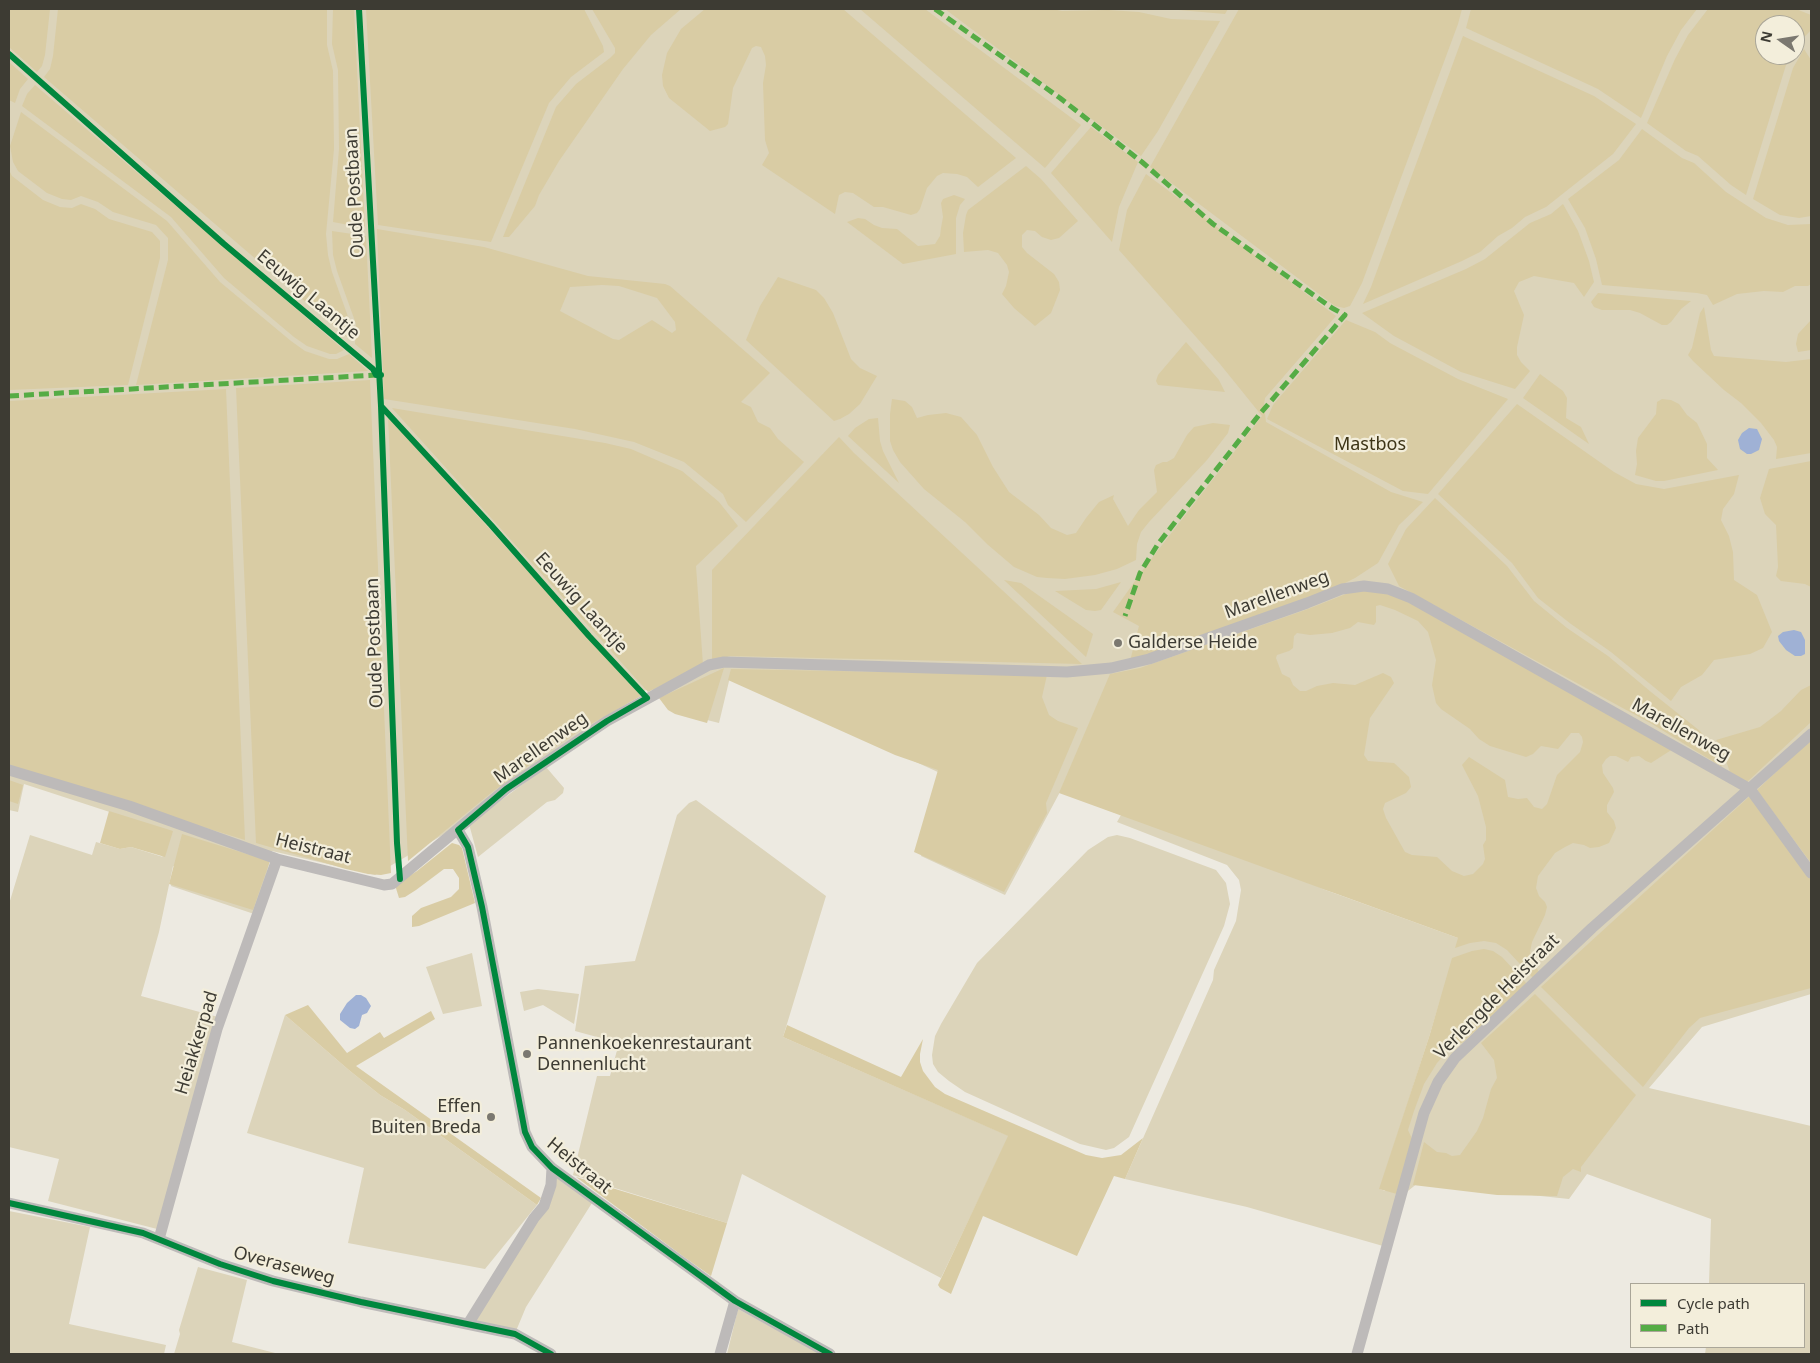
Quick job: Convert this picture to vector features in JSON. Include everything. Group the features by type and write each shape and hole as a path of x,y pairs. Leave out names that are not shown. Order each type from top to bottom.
{"street":[{"name":"Marellenweg","path":"458,830 506,789 607,721 709,666 724,662 1067,672 1111,668 1149,659 1307,604 1342,589 1364,586 1388,589 1411,598 1750,789"},
{"name":"Verlengde Heistraat","path":"1357,1354 1424,1112 1438,1082 1455,1058 1592,928 1811,734"},
{"name":"Heistraat","path":"9,770 129,806 277,859 384,885 392,884 458,830 468,847 482,907 525,1132 532,1147 552,1168 734,1301 830,1354"},
{"path":"1750,789 1811,873"},
{"name":"Heiakkerpad","path":"159,1239 217,1029 277,859"},
{"name":"Heistraat","path":"468,1324 534,1218 544,1206 551,1185 552,1168"},
{"name":"Overaseweg","path":"9,1203 130,1230 273,1282 515,1334 551,1354"},
{"path":"720,1354 734,1301"}],"green space":[{"name":"Mastbos","path":"9,9 1811,9 1811,994 1702,1027 1649,1088 1811,1126 1811,1354 1705,1354 1706,1348 1805,1348 1805,1283 1709,1283 1711,1219 1587,1174 1569,1199 1418,1183 1399,1198 1383,1246 1247,1207 1125,1179 1213,980 1214,970 1236,921 1241,890 1239,880 1227,865 1117,822 1121,815 1060,792 1005,895 921,856 940,773 730,677 719,723 675,712 650,687 446,833 375,875 272,851 257,915 171,886 175,867 173,866 159,932 141,996 218,1017 161,1230 48,1201 59,1159 9,1147 9,904 30,835 92,855 96,842 120,849 131,847 163,857 125,817 24,784 18,812 9,810","holes":["1320,888 1460,933 1458,938","1442,994 1385,1191 1380,1189"]},
{"path":"9,9 50,9 45,55 42,66 37,72 9,47"},
{"path":"58,9 327,9 327,45 333,71 334,149 326,234 332,272 351,325 350,340 44,77 50,69 53,56"},
{"path":"333,9 354,9 365,228 333,222 339,149 338,70 332,44"},
{"path":"366,9 584,9 603,46 604,52 571,77 549,103 491,242 378,225"},
{"path":"592,9 681,9 651,35 623,69 559,161 539,195 535,206 509,237 503,237 556,107 576,84 615,53 615,48"},
{"path":"705,9 843,9 1016,158 978,187 967,177 957,174 943,173 937,176 927,188 920,209 917,213 911,215 883,207 874,207 853,193 845,192 839,195 835,214 762,165 769,153 765,140 763,83 766,65 761,47 756,46 752,48 733,88 728,124 725,127 710,131 669,98 663,86 662,75 667,53 681,29"},
{"path":"860,9 925,9 1081,125 1045,168"},
{"path":"945,9 1108,10 1139,12 1171,19 1220,21 1158,131 1141,156"},
{"path":"1167,9 1228,9 1225,14"},
{"path":"1239,9 1462,9 1362,283 1350,306 1344,308 1335,306 1150,167"},
{"path":"1471,9 1697,9 1681,30 1667,56 1641,118 1598,89 1466,28"},
{"path":"1708,9 1796,9 1811,15 1811,30 1805,36 1805,15 1755,15 1755,65 1786,65 1746,195 1731,185 1698,156 1686,151 1647,123 1675,59 1688,35"},
{"path":"1463,36 1594,96 1636,124 1613,154 1546,207 1525,217 1512,228 1498,236 1480,252 1363,304 1371,287"},
{"path":"1805,51 1811,60 1811,216 1799,218 1780,215 1753,199 1795,65 1805,65"},
{"path":"9,62 28,79 20,89 15,103 9,100"},
{"path":"35,85 344,350 336,354 330,354 307,346 294,337 224,278 171,217 22,106 27,94"},
{"path":"21,112 167,221 220,282 291,341 305,351 329,359 337,359 349,354 368,371 136,385 168,260 168,238 156,225 113,212 98,202 81,196 71,200 62,199 47,193 18,171 13,162 10,146"},
{"path":"1091,127 1138,162 1119,207 1112,242 1051,173"},
{"path":"1642,129 1682,158 1694,163 1726,192 1766,218 1788,225 1811,224 1811,284 1808,286 1795,286 1783,292 1764,291 1737,294 1713,305 1707,295 1697,293 1602,285 1596,259 1585,228 1568,199 1619,160"},
{"path":"1026,166 1041,179 1078,221 1059,238 1051,240 1042,237 1035,231 1027,230 1022,235 1022,247 1054,274 1059,282 1060,290 1051,313 1035,326 1014,308 1002,294 1009,272 1007,265 998,253 988,250 964,252 963,233 968,210"},
{"path":"9,170 12,176 43,200 60,207 72,208 81,204 95,209 109,219 152,232 160,241 160,258 128,385 9,390"},
{"path":"1146,174 1336,316 1265,398 1266,422 1391,492 1423,502 1399,525 1378,563 1355,578 1335,588 1130,661 1139,626 1113,612 1145,567 1262,416 1220,364 1119,250 1127,210"},
{"path":"954,195 965,199 960,205 956,218 956,254 903,264 847,222 858,218 865,219 882,228 897,229 918,246 935,244 940,236 943,217 941,203 943,199"},
{"path":"1563,204 1578,231 1589,261 1594,282 1584,297 1574,283 1534,276 1519,282 1514,291 1524,315 1517,355 1530,371 1515,389 1461,372 1394,336 1362,313 1466,269 1485,259 1530,223 1551,214"},
{"path":"377,229 484,247 588,276 670,286 770,373 741,402 751,407 758,422 770,428 778,439 804,462 746,522 728,505 723,494 684,462 634,442 575,429 384,399","holes":["619,286 657,298 675,322 676,330 672,333 652,320 619,340 613,339 560,311 570,287"]},
{"path":"332,231 366,236 372,358 355,344 356,324 337,271 333,255"},
{"path":"778,277 816,290 824,298 833,313 851,359 860,368 877,376 860,404 840,419 834,421 746,340 760,306"},
{"path":"1598,293 1691,301 1681,309 1671,322 1667,325 1662,325 1640,313 1630,310 1602,310 1594,307 1591,302"},
{"path":"1704,307 1711,350 1714,356 1786,362 1811,359 1811,453 1776,459 1777,447 1761,423 1688,355 1692,348 1700,313"},
{"path":"1346,320 1375,332 1390,343 1458,379 1508,399 1428,494 1403,491 1267,419 1273,405"},
{"path":"1811,320 1811,350 1798,352 1796,344 1798,334"},
{"path":"1186,342 1219,380 1225,392 1158,385 1156,381 1158,375"},
{"path":"1540,374 1563,391 1567,398 1566,418 1581,427 1589,444 1523,398"},
{"path":"370,380 391,873 381,875 346,869 256,843 236,388"},
{"path":"226,389 245,840 9,767 9,401"},
{"path":"892,399 905,401 912,407 917,418 946,413 961,417 977,435 993,467 1009,492 1039,515 1051,528 1067,535 1076,533 1099,502 1114,495 1113,499 1128,526 1139,510 1157,492 1154,470 1156,465 1174,458 1187,435 1194,427 1213,423 1230,425 1228,433 1207,460 1141,532 1137,544 1136,560 1117,569 1095,575 1065,579 1047,578 1037,577 1014,567 965,522 924,489 900,462 890,441"},
{"path":"1662,399 1671,400 1679,404 1687,415 1697,423 1707,444 1707,458 1718,470 1664,481 1656,481 1635,475 1638,438 1656,414 1657,402"},
{"path":"1517,404 1614,472 1636,484 1664,489 1739,475 1734,494 1723,509 1721,520 1729,536 1733,552 1734,580 1757,595 1772,632 1763,648 1750,654 1714,660 1702,675 1681,687 1671,701 1611,652 1538,598 1512,563 1438,494"},
{"path":"392,408 605,443 631,449 682,471 719,502 738,526 696,566 703,665 648,692"},
{"path":"388,417 641,696 582,729 543,755 491,793 408,861"},
{"path":"878,418 883,451 899,483 848,436 855,428 869,419"},
{"path":"839,437 1082,664 730,656 712,662 712,570"},
{"path":"1811,461 1811,587 1805,584 1781,581 1776,576 1778,567 1776,525 1765,514 1760,498 1769,469"},
{"path":"1435,498 1507,566 1534,601 1567,628 1608,656 1700,731 1715,748 1722,767 1652,724 1399,586 1388,564 1406,529"},
{"path":"1004,580 1021,583 1093,634 1086,657"},
{"path":"1121,582 1101,610 1095,611 1086,610 1055,591 1096,589"},
{"path":"1356,590 1392,593 1676,747 1651,763 1639,756 1631,757 1628,762 1616,756 1610,756 1602,765 1603,773 1614,792 1607,805 1607,812 1614,821 1616,828 1609,843 1590,848 1573,843 1555,853 1538,876 1536,888 1547,907 1532,942 1530,952 1539,972 1533,978 1507,950 1496,943 1484,941 1455,948 1458,938 1059,793 1110,674 1140,668 1308,609","holes":["1380,605 1418,621 1428,632 1436,660 1432,685 1436,703 1441,709 1470,729 1479,739 1490,746 1526,757 1533,754 1541,746 1558,749 1571,733 1579,733 1582,737 1583,742 1580,752 1557,775 1547,804 1542,809 1534,807 1527,798 1508,797 1505,780 1469,757 1462,765 1478,796 1486,827 1486,840 1483,845 1485,859 1483,864 1473,874 1464,876 1452,871 1437,857 1412,855 1405,852 1386,818 1383,809 1385,803 1406,793 1411,787 1409,777 1394,763 1368,761 1364,755 1370,718 1394,683 1391,677 1383,673 1355,685 1333,683 1300,691 1293,685 1290,678 1282,674 1276,658 1277,655 1293,648 1294,636 1297,633 1310,635 1332,633 1350,628 1358,622 1374,625 1376,622 1376,606"]},
{"path":"724,668 707,723 675,714 668,710 659,698"},
{"path":"731,669 1047,675 1042,697 1049,715 1058,721 1078,728 1046,803 1047,813 1004,892 914,852 938,770 895,755 728,680"},
{"path":"1811,685 1811,722 1747,782 1730,772 1720,745 1716,740 1760,727 1781,711 1801,690"},
{"path":"1811,739 1811,863 1757,790"},
{"path":"546,767 564,788 563,793 555,800 547,802 478,857 469,824"},
{"path":"9,780 23,785 18,804 9,801"},
{"path":"1751,795 1811,877 1811,988 1700,1018 1689,1028 1643,1087 1541,987"},
{"path":"696,800 826,896 783,1037 1009,1136 941,1278 742,1174 727,1223 573,1175 597,1076 610,1076 619,1043 575,1031 585,966 635,961 677,815 689,803"},
{"path":"109,811 173,831 165,857 131,847 120,849 100,843"},
{"path":"182,834 270,861 253,910 169,884"},
{"path":"1117,835 1130,838 1216,870 1226,883 1230,904 1224,926 1129,1137 1114,1148 1106,1150 1080,1144 965,1092 938,1072 933,1064 932,1055 935,1036 977,963 1088,850 1108,837"},
{"path":"452,843 462,848 475,903 419,926 412,927 412,916 421,908 451,897 459,889 459,878 453,869 444,869 416,890 405,897 399,898 395,885 417,871"},
{"path":"1484,949 1493,951 1502,957 1527,984 1462,1043 1454,1044 1437,1063 1424,1084 1408,1130 1412,1139 1397,1194 1379,1189 1430,1034 1452,958"},
{"path":"472,953 482,1006 443,1014 426,967"},
{"path":"538,989 579,994 574,1024 543,1005 524,1011 520,992"},
{"path":"1535,994 1636,1095 1581,1167 1581,1172 1573,1169 1563,1177 1557,1196 1497,1195 1413,1185 1424,1142 1437,1152 1452,1156 1460,1155 1477,1131 1483,1118 1491,1089 1497,1078 1494,1060 1481,1043"},
{"path":"308,1005 347,1053 380,1032 384,1038 431,1011 435,1019 356,1066 541,1198 537,1205 405,1110 380,1095 285,1015"},
{"path":"285,1015 380,1095 405,1110 537,1205 485,1269 348,1243 364,1168 247,1133"},
{"path":"787,1025 901,1077 923,1039 920,1062 923,1071 935,1087 945,1094 1086,1155 1102,1158 1121,1155 1143,1138 1125,1179 1114,1176 1077,1256 983,1216 951,1294 938,1285 1008,1136 783,1037"},
{"path":"554,1172 592,1203 526,1307 516,1331 475,1321 552,1197"},
{"path":"576,1177 727,1223 711,1276 684,1257"},
{"path":"9,1211 90,1227 69,1324 166,1345 164,1354 9,1354"},
{"path":"198,1267 247,1280 232,1342 279,1354 174,1354 180,1334 179,1330"},
{"path":"738,1309 821,1354 727,1354"}],"water":[{"path":"1749,428 1757,429 1762,439 1759,450 1747,454 1740,449 1738,440 1742,433"},
{"path":"1794,630 1801,632 1805,640 1805,654 1801,656 1795,656 1786,650 1779,641 1778,636 1783,632"},
{"path":"356,995 366,998 371,1006 367,1013 362,1015 359,1026 355,1029 350,1028 340,1020 340,1014 347,1003"}],"marked path":[{"path":"935,9 1060,98 1142,162 1213,224 1332,308 1345,315 1259,415 1158,544 1140,573 1125,616"},
{"path":"9,396 376,375 376,371"}],"cycle path":[{"name":"Oude Postbaan","path":"359,9 381,406 647,698 607,721 506,789 458,830 468,847 482,907 525,1132 532,1147 552,1168 735,1301 830,1354"},
{"name":"Eeuwig Laantje","path":"9,54 224,244 373,369 376,375 381,375"},
{"name":"Oude Postbaan","path":"381,406 397,843 400,879"},
{"path":"9,1203 143,1233 220,1264 273,1281 361,1302 515,1334 551,1354"}],"place":[{"name":"Galderse Heide","path":"1118,643"},
{"name":"Pannenkoekenrestaurant Dennenlucht","path":"527,1054"},
{"name":"Effen Buiten Breda","path":"491,1117"}]}
